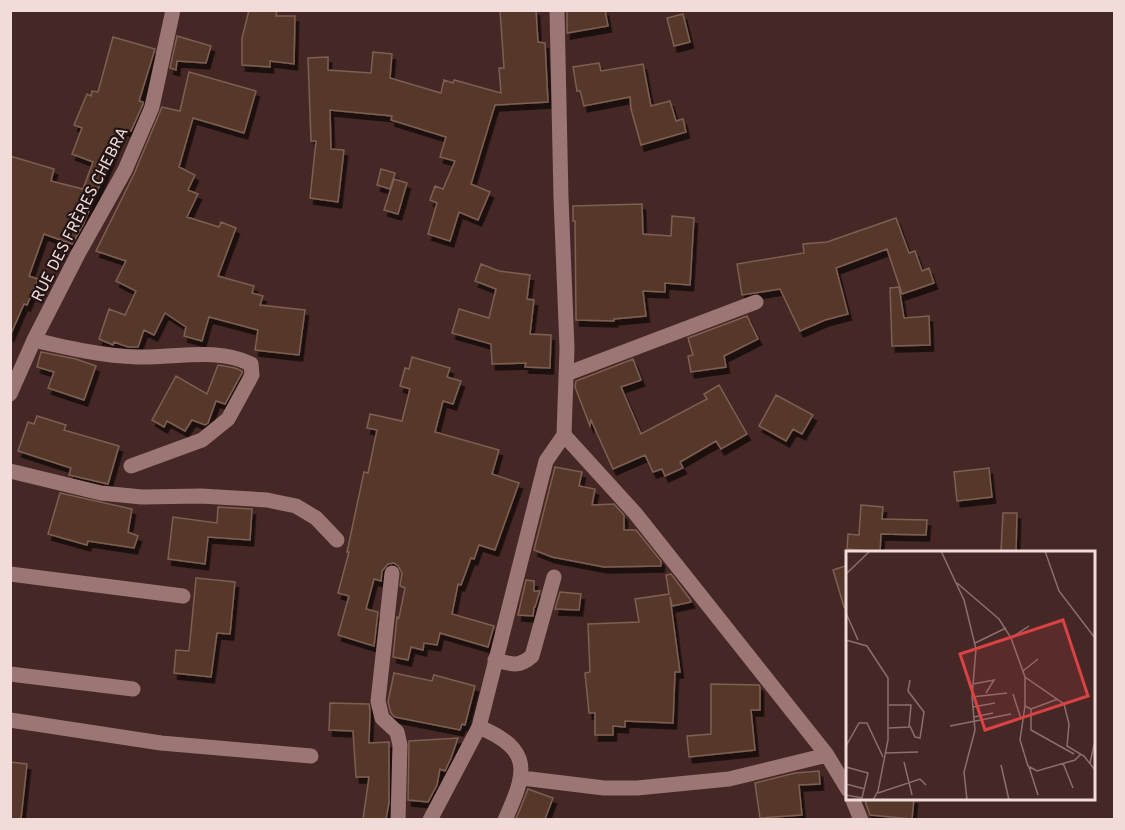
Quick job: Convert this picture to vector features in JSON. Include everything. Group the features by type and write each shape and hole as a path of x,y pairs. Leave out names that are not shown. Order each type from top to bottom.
{"street":[{"name":"RUE DES FRÈRES CHEBRA","path":"10,394 34,340 129,160 152,107 173,10"},
{"path":"430,819 479,727 546,461 564,435 566,374 558,10"},
{"path":"566,374 756,302"},
{"path":"34,340 70,348 136,357 216,355 237,357 251,364 252,375 228,419 202,440 131,466"},
{"path":"564,435 635,513 827,755 846,787"},
{"path":"10,471 101,493 142,497 223,497 267,500 296,507 316,518 337,540"},
{"path":"392,573 378,702 382,718 397,732 400,745 398,819"},
{"path":"10,574 183,596"},
{"path":"495,660 517,665 532,656 554,577"},
{"path":"10,674 133,689"},
{"path":"10,720 161,743 311,756"},
{"path":"479,727 499,735 513,748 521,766 522,778 505,819"},
{"path":"522,778 604,788 637,788 729,779 827,755"},
{"path":"853,800 861,819"}],"building":[{"path":"249,10 277,10 276,16 295,16 294,64 270,61 270,67 242,65 242,38"},
{"path":"500,10 536,10 538,42 545,43 548,102 495,105 471,184 490,192 478,220 459,212 450,241 428,234 437,203 430,200 435,186 443,189 455,161 440,157 446,137 391,120 392,116 330,110 331,149 344,150 338,202 310,198 316,141 311,141 308,58 328,57 328,70 371,73 373,52 392,54 390,78 441,93 444,80 453,83 454,80 501,93 499,68 504,68"},
{"path":"567,10 605,10 608,26 567,33"},
{"path":"683,14 690,42 674,46 667,18"},
{"path":"177,36 211,46 206,63 177,61 176,70 170,68"},
{"path":"113,37 155,49 139,101 143,104 131,131 123,129 83,225 72,244 44,234 29,276 38,279 10,336 10,156 54,169 51,181 83,189 93,162 72,154 82,128 74,125 87,94 91,96 92,91 98,92"},
{"path":"599,63 601,71 643,64 651,106 670,101 676,121 683,119 686,132 641,145 630,97 584,106 580,91 577,91 573,67"},
{"path":"189,72 256,91 244,133 193,118 179,167 195,175 188,190 198,194 187,217 219,227 221,222 236,228 218,276 254,286 252,293 263,296 260,305 305,310 299,355 255,350 258,330 209,317 202,341 184,336 186,327 165,313 154,335 144,330 138,347 128,347 114,342 113,345 99,339 109,309 125,315 136,291 116,281 126,261 96,251 134,174 162,107 180,111"},
{"path":"381,169 395,173 390,189 377,185"},
{"path":"394,179 407,183 398,214 384,210"},
{"path":"642,204 643,234 671,236 672,216 694,218 690,285 665,283 665,292 643,291 646,316 614,319 614,321 576,320 573,206"},
{"path":"896,218 909,253 915,251 922,271 929,268 934,283 902,294 887,249 836,268 848,314 825,320 800,331 780,289 742,295 737,264 804,253 803,244 827,242"},
{"path":"481,264 499,271 530,275 527,299 534,300 530,334 551,335 550,368 525,367 526,363 492,364 491,344 452,333 459,309 489,318 496,289 475,281"},
{"path":"899,287 904,318 929,316 930,345 892,346 890,288"},
{"path":"747,316 758,339 724,356 726,367 691,372 688,356 693,355 688,338"},
{"path":"41,352 76,359 96,366 84,400 48,388 54,372 37,367"},
{"path":"412,357 450,368 447,377 461,381 453,404 443,401 435,432 499,450 492,474 519,483 495,550 479,545 474,559 471,558 461,585 458,584 452,614 494,626 488,647 440,633 437,645 424,643 423,650 411,647 408,660 393,657 397,617 399,618 405,588 400,586 402,573 398,566 394,563 388,564 382,571 381,581 374,579 366,609 378,612 374,646 338,635 349,596 338,593 349,552 347,552 364,472 368,473 377,430 367,428 370,414 402,421 410,389 400,386 405,368 409,369"},
{"path":"633,359 641,380 621,387 641,434 707,399 704,394 719,385 747,434 721,449 716,441 680,462 683,468 665,476 662,469 653,472 645,455 613,469 591,420 590,426 575,387 576,381"},
{"path":"218,365 235,368 242,373 225,404 216,401 208,423 205,425 192,420 185,431 167,421 164,427 152,420 176,376 207,394"},
{"path":"776,395 813,415 802,434 793,429 786,441 759,426"},
{"path":"37,416 66,425 64,430 119,446 108,484 69,475 71,468 18,451 28,422 34,424"},
{"path":"555,467 582,472 579,486 595,489 592,505 614,504 624,515 624,530 636,530 661,561 661,566 604,567 552,557 534,550"},
{"path":"989,468 992,497 957,501 954,472"},
{"path":"60,493 132,509 128,532 138,536 134,548 88,541 87,545 48,534"},
{"path":"861,505 883,507 882,519 927,520 926,535 881,534 880,551 847,549 848,534 859,535"},
{"path":"218,507 252,509 250,540 208,537 205,564 168,559 173,517 217,523"},
{"path":"1003,513 1017,513 1016,551 1001,551"},
{"path":"846,566 846,607 844,607 833,570"},
{"path":"671,574 691,602 672,606 670,597 680,672 675,672 673,723 625,721 625,727 613,726 613,735 595,735 595,713 589,713 585,673 590,672 588,624 639,622 635,599 669,594 666,575"},
{"path":"196,578 235,582 230,634 217,633 211,677 174,673 176,650 189,651"},
{"path":"526,580 534,581 534,591 540,591 533,616 518,615"},
{"path":"560,592 581,594 579,610 555,609"},
{"path":"394,673 432,681 434,675 475,686 465,725 462,724 460,730 395,717 391,713 388,702"},
{"path":"711,684 759,685 760,710 751,710 755,750 689,757 687,736 711,734"},
{"path":"330,703 369,704 369,743 389,742 389,803 386,819 363,819 369,777 356,777 353,731 329,730"},
{"path":"458,738 445,771 440,769 437,785 428,802 408,800 409,741"},
{"path":"10,762 27,764 21,819 10,819"},
{"path":"819,771 820,784 799,785 802,815 760,818 755,783 795,773"},
{"path":"528,789 553,798 545,819 516,819"},
{"path":"865,800 914,800 912,819 870,815"}]}
